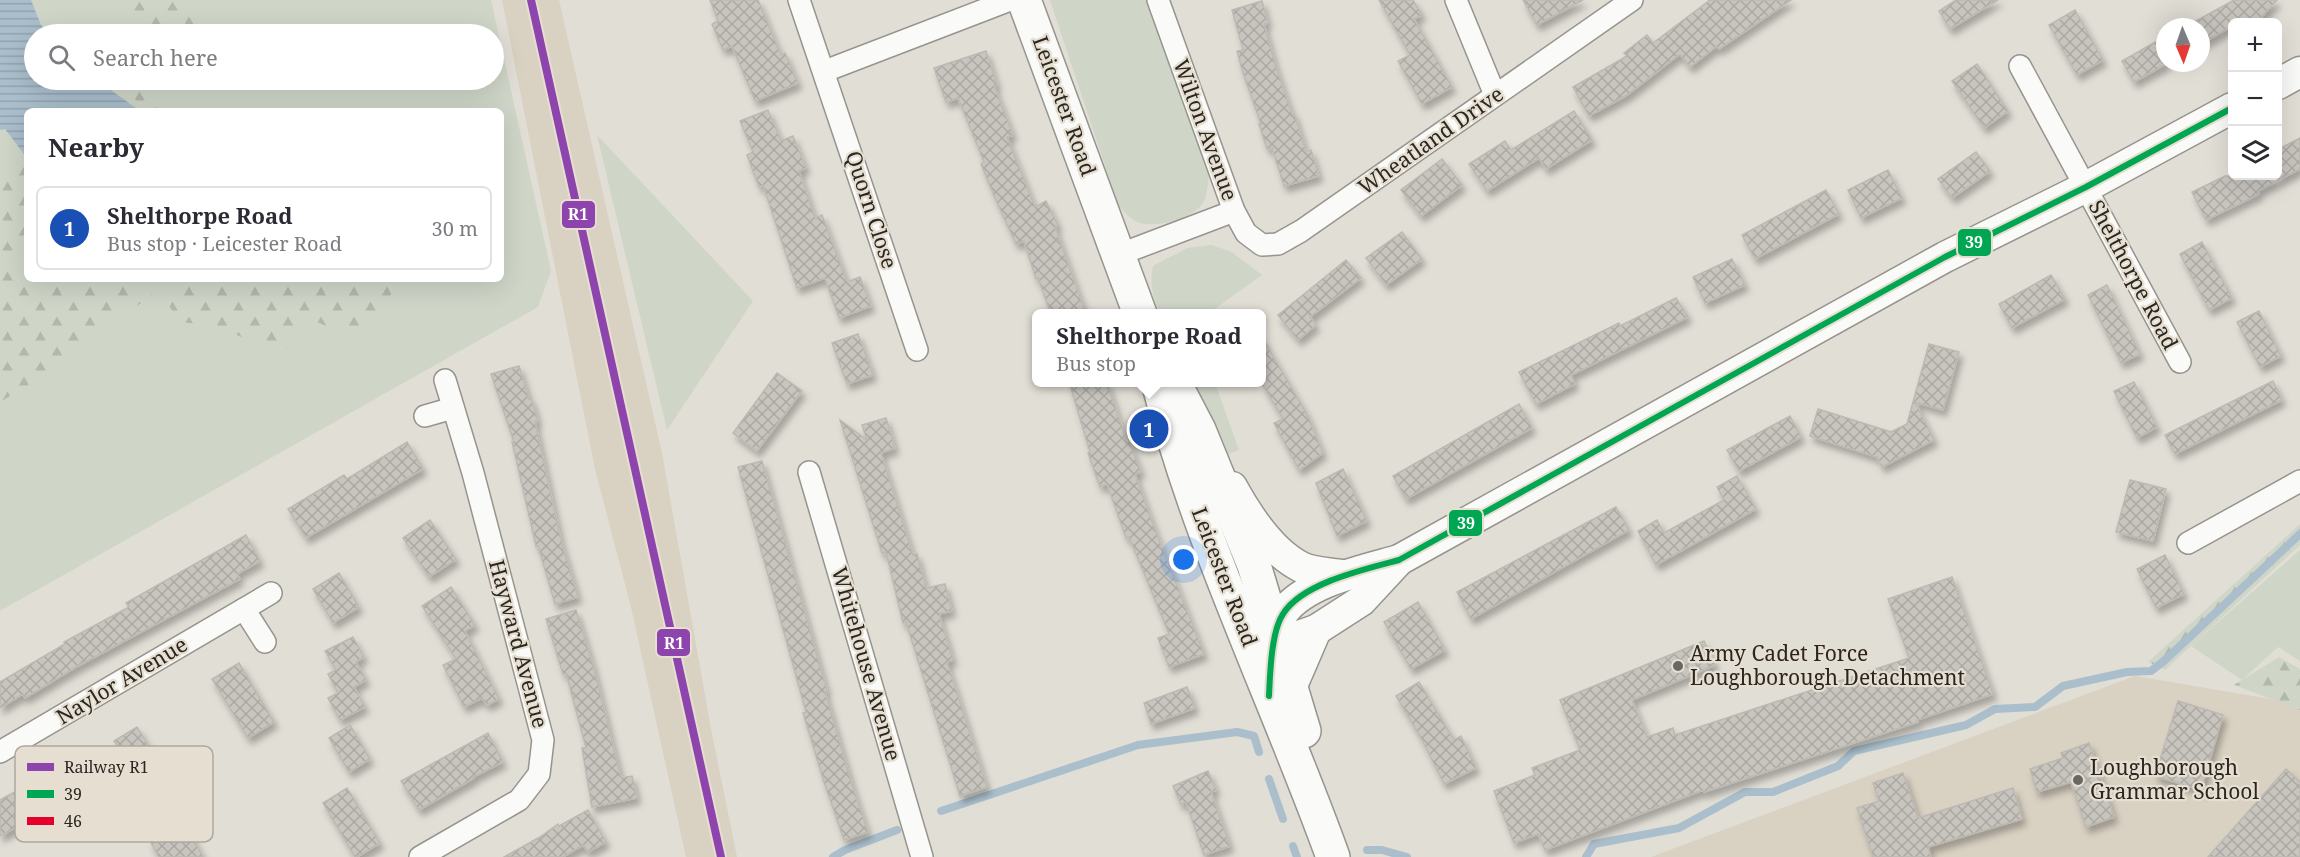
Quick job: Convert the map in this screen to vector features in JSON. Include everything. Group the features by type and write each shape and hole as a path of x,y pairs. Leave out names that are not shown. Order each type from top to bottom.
{"highway":[{"name":"Leicester Road","path":"1024,0 1138,309"},
{"name":"Leicester Road","path":"1159,387 1173,439 1240,618 1280,692 1329,846"},
{"name":"Leicester Road","path":"1177,387 1199,430 1254,565 1275,637 1280,692"}],"street":[{"name":"Quorn Close","path":"799,0 825,71 917,350"},
{"path":"825,71 1010,0"},
{"name":"Wilton Avenue","path":"1118,255 1234,211 1158,0"},
{"path":"1456,0 1495,95"},
{"name":"Wheatland Drive","path":"1234,211 1246,233 1262,245 1278,244 1301,231 1632,0"},
{"name":"Shelthorpe Road","path":"2020,66 2181,362"},
{"path":"2282,81 2300,72"},
{"name":"Shelthorpe Road","path":"1275,637 1282,615 1296,599 1342,575 1399,560 1945,257 2086,187 2228,110"},
{"name":"Hayward Avenue","path":"420,857 519,800 539,774 543,740 473,473 445,381"},
{"path":"425,416 453,408"},
{"name":"Shelthorpe Road","path":"1199,430 1241,504 1285,556 1303,568 1342,575"},
{"name":"Whitehouse Avenue","path":"809,472 922,857"},
{"path":"2188,543 2300,481"},
{"name":"Shelthorpe Road","path":"1240,618 1257,634 1275,637 1293,638 1316,630 1361,601 1399,560"},
{"name":"Naylor Avenue","path":"0,752 271,593"},
{"path":"244,609 265,642"},
{"path":"1280,692 1316,630"}],"shaded area":[{"path":"502,0 559,0 662,453 711,729 737,857 686,857 631,607 595,469"},
{"name":"Loughborough Grammar School","path":"2135,676 2300,704 2300,857 1651,857"}],"green space":[{"path":"0,0 491,0 496,24 24,24 24,90 504,90 504,59 551,271 538,307 0,611"},
{"path":"125,0 188,0 204,24 144,24"},
{"path":"1050,0 1146,0 1209,173 1204,201 1192,213 1183,218 1162,223 1142,223 1133,220 1118,205"},
{"path":"133,90 151,90 176,108 146,108 132,97"},
{"path":"597,135 753,301 667,430"},
{"path":"24,167 24,252 15,256 24,282 145,282 152,295 35,381 0,402 0,179"},
{"path":"1211,245 1230,251 1262,275 1215,309 1158,309 1152,290 1153,266 1187,248"},
{"path":"183,282 394,282 384,319 352,337 312,320 280,356 219,326 179,322 168,304"},
{"path":"1191,387 1216,387 1239,450 1220,457"},
{"path":"2300,524 2300,545 2165,670 2148,662"},
{"path":"2300,550 2300,661 2278,647 2242,680 2191,646"},
{"path":"2279,657 2300,669 2300,710 2234,685"}],"water":[{"path":"0,0 31,0 41,24 24,24 24,90 111,90 136,108 24,108 24,154 5,129 0,130"}],"building":[{"path":"710,0 758,0 781,55 785,53 798,83 755,101 732,46 723,50 712,24 718,21"},
{"path":"1379,0 1413,0 1422,15 1414,19 1452,87 1422,104 1398,61 1410,55"},
{"path":"1523,0 1583,0 1537,25"},
{"path":"1710,0 1791,0 1719,49 1717,46 1690,67 1680,54 1627,95 1589,116 1573,87 1627,56 1624,53 1647,35 1653,43"},
{"path":"1956,0 1998,0 1950,29 1939,11"},
{"path":"2234,0 2277,0 2261,18 2228,18 2228,28 2210,39 2210,18 2201,18"},
{"path":"1262,1 1268,23 1264,24 1275,64 1306,151 1311,150 1319,176 1284,186 1272,148 1267,149 1259,124 1261,124 1243,73 1237,51 1243,50 1232,10"},
{"path":"2075,10 2103,60 2077,75 2049,25"},
{"path":"2156,42 2156,70 2134,82 2122,61"},
{"path":"986,51 997,85 994,86 1013,135 1007,137 1035,207 1046,201 1058,225 1055,227 1084,309 1049,309 1038,278 1036,279 1024,241 1016,244 995,198 981,164 984,162 958,98 946,102 934,68"},
{"path":"1977,64 2008,111 1984,128 1952,81"},
{"path":"768,110 781,141 793,136 806,168 799,171 815,218 822,215 847,282 860,277 871,306 839,318 825,278 797,288 763,185 759,187 747,155 753,152 740,121"},
{"path":"1574,111 1592,140 1546,169 1539,158 1487,191 1469,164 1505,141 1511,150"},
{"path":"2300,138 2300,169 2282,178 2282,147"},
{"path":"1976,152 1990,171 1952,198 1938,179"},
{"path":"1442,159 1462,185 1421,216 1401,190"},
{"path":"1888,170 1902,198 1861,218 1848,190"},
{"path":"2228,176 2228,180 2279,180 2258,191 2259,194 2206,220 2192,192"},
{"path":"1826,190 1839,214 1755,259 1742,235"},
{"path":"1402,232 1422,259 1386,285 1366,258"},
{"path":"2202,242 2232,298 2209,310 2180,254"},
{"path":"1732,259 1745,285 1705,303 1693,277"},
{"path":"1346,260 1361,278 1310,317 1316,325 1298,340 1278,315"},
{"path":"2051,275 2065,299 2012,328 1999,304"},
{"path":"2107,285 2140,354 2121,363 2088,295"},
{"path":"1676,298 1688,317 1571,375 1575,384 1536,404 1519,372"},
{"path":"2259,311 2281,356 2260,367 2237,322"},
{"path":"858,334 873,375 847,384 832,343"},
{"path":"1266,344 1308,416 1323,453 1299,470 1274,423 1283,419 1264,387 1266,387"},
{"path":"1929,344 1959,352 1943,410 1915,402 1934,440 1882,467 1877,457 1810,436 1818,409 1891,432 1907,424"},
{"path":"519,366 538,421 535,422 561,541 578,597 555,604 538,546 536,546 512,442 514,442 491,374"},
{"path":"777,373 802,391 757,451 733,433"},
{"path":"2273,381 2282,400 2175,454 2165,435"},
{"path":"2134,382 2157,427 2137,438 2114,391"},
{"path":"1070,387 1109,387 1126,439 1128,438 1141,472 1135,474 1204,654 1169,667 1158,638 1169,634 1129,537 1126,538 1107,484 1100,487 1088,453 1090,452"},
{"path":"1519,404 1532,428 1406,499 1393,476"},
{"path":"1790,416 1801,437 1739,471 1727,450"},
{"path":"886,418 895,448 881,453 913,555 917,554 926,588 945,584 952,611 939,614 953,660 947,662 987,787 960,796 906,622 903,623 886,552 882,553 840,420 867,440 862,425"},
{"path":"407,442 423,469 306,538 288,509 344,475 347,479"},
{"path":"762,461 827,691 825,692 868,832 844,840 803,713 806,712 738,467"},
{"path":"1343,469 1367,521 1337,536 1316,483"},
{"path":"1737,476 1756,509 1656,565 1638,531 1657,520 1664,533 1724,500 1717,487"},
{"path":"2130,480 2166,489 2153,541 2116,532"},
{"path":"1616,507 1629,530 1471,619 1457,592"},
{"path":"430,520 456,559 429,577 403,538"},
{"path":"246,535 260,561 237,574 240,579 76,667 25,698 23,694 0,708 0,682 65,644 64,642 129,607 126,603"},
{"path":"2165,555 2184,594 2156,608 2137,569"},
{"path":"339,573 359,607 333,623 313,589"},
{"path":"1952,577 1993,694 1917,720 1918,722 1704,792 1703,790 1545,850 1538,834 1514,843 1494,791 1535,775 1532,768 1580,750 1560,700 1704,641 1715,665 1632,700 1647,737 1673,728 1675,735 1909,658 1888,599"},
{"path":"451,587 475,625 465,631 499,699 487,705 482,698 464,707 443,665 456,659 422,606"},
{"path":"1418,602 1445,650 1411,669 1384,622"},
{"path":"576,610 593,665 621,778 632,776 637,798 592,807 582,748 586,748 566,673 563,674 546,619"},
{"path":"353,637 364,657 356,662 366,680 354,687 365,707 340,720 328,698 338,693 328,674 336,670 325,651"},
{"path":"239,663 274,722 248,738 212,679"},
{"path":"1419,682 1454,740 1461,736 1476,768 1444,784 1421,738 1396,696"},
{"path":"1187,687 1195,708 1151,724 1144,703"},
{"path":"2178,701 2223,715 2201,790 2155,776"},
{"path":"350,725 370,759 349,772 329,738"},
{"path":"137,727 149,746 117,746 114,741"},
{"path":"488,733 503,762 473,777 419,810 401,781"},
{"path":"2089,743 2114,817 2086,827 2071,782 2037,792 2030,769 2063,758 2061,753"},
{"path":"2286,769 2300,782 2300,857 2208,857"},
{"path":"1208,771 1216,790 1211,792 1230,846 1204,855 1186,802 1181,805 1173,786"},
{"path":"1903,773 1918,818 2013,788 2022,819 1928,847 1931,857 1873,857 1857,808 1879,801 1873,783"},
{"path":"347,788 380,843 357,857 323,803"},
{"path":"15,792 15,828 0,836 0,800"},
{"path":"588,810 606,842 588,852 583,845 563,857 504,857 558,824 559,826"},
{"path":"151,842 195,842 203,857 159,857"}],"waterway":[{"path":"1586,857 1594,844 1679,828 1745,792 1773,792 1838,766 1854,751 1966,725 1995,709 2035,707 2063,686 2127,672 2151,671 2300,534"},
{"path":"941,811 1138,745 1237,732 1254,736 1259,752"},
{"path":"1269,779 1283,819"},
{"path":"833,857 897,830"},
{"path":"1293,846 1297,857"},
{"path":"1367,850 1382,850 1407,857"}],"rail line":[{"name":"R1","path":"531,0 721,857"}],"transit line":[{"name":"39","path":"1269,696 1272,654 1279,622 1292,603 1304,594 1335,579 1399,560 1945,257 2086,187 2228,110"}],"place":[{"name":"Shelthorpe Road","path":"1149,429"},
{"name":"Army Cadet Force Loughborough Detachment","path":"1678,666"},
{"name":"Loughborough Grammar School","path":"2078,780"}]}
